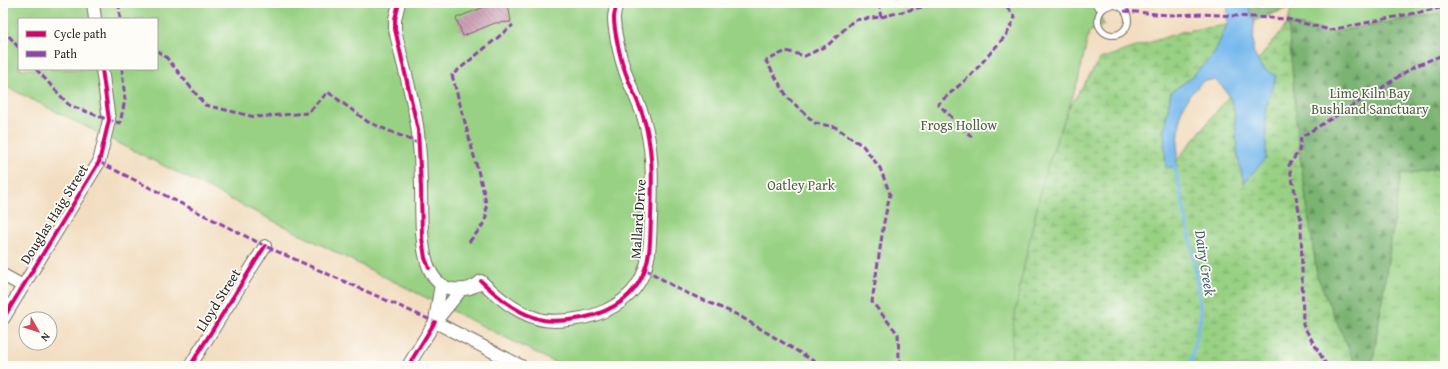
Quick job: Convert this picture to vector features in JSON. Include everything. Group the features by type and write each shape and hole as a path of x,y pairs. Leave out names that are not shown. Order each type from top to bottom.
{"street":[{"path":"93,3 95,18"},
{"path":"399,3 395,19 396,29 415,114 420,144 421,220 425,258 429,268 441,284 451,289 461,290"},
{"name":"Mallard Drive","path":"408,366 435,322 461,290 472,288 481,281 503,301 523,313 537,319 562,321 590,317 616,306 627,297 640,280 645,269 650,244 652,181 651,154 649,137 643,116 623,67 614,18 617,3"},
{"name":"Douglas Haig Street","path":"3,318 99,162 109,120 102,70"},
{"name":"Lloyd Street","path":"190,366 265,246"},
{"path":"3,275 23,286"},
{"path":"441,284 435,322 521,366"}],"lane":[{"path":"1094,3 1102,10"},
{"path":"1109,6 1121,8 1127,15 1128,19 1126,28 1114,35 1105,32 1101,29 1098,21 1102,10 1109,6"}],"green space":[{"name":"Oatley Park","path":"3,3 1095,3 1104,25 1089,32 1078,81 1044,176 1023,270 1013,325 1011,366 562,366 3,85"},
{"path":"1247,3 1298,3 1254,21"},
{"path":"1298,3 1445,3 1445,12 1332,32 1288,23 1291,7"},
{"name":"Lime Kiln Bay Bushland Sanctuary","path":"1445,12 1445,168 1401,174 1372,366 1356,366 1317,276 1299,151 1288,23 1332,32"},
{"path":"1288,23 1299,151 1317,276 1356,366 1001,366 1028,172 1100,59 1184,31 1227,25 1214,54 1191,78 1171,92 1164,130 1167,168 1174,164"},
{"path":"1445,168 1445,366 1372,366 1401,174"}],"water":[{"path":"1228,3 1247,3 1254,21 1253,52 1262,68 1276,76 1266,107 1266,158 1244,183 1238,159 1233,106 1224,88 1215,80 1203,81 1189,96 1181,111 1176,166 1166,168 1164,130 1171,92 1191,78 1214,54 1227,25"}],"building":[{"path":"508,3 511,22 495,23 463,36 456,18 492,4"}],"waterway":[{"name":"Dairy Creek","path":"1174,163 1192,247 1201,314 1190,366"}],"marked path":[{"path":"119,3 120,18"},
{"path":"878,3 881,17"},
{"path":"902,366 899,357 898,334 872,302 884,222 890,194 880,168 863,146 835,127 815,123 788,98 766,61 786,51 805,56 828,45 854,20 881,17 934,4 968,3"},
{"path":"972,3 1004,4 1015,17 1007,34 971,75 938,104 972,137"},
{"path":"1124,11 1169,15 1202,14 1287,19 1330,30 1445,7"},
{"path":"469,242 483,224 486,209 484,193 452,75 513,25"},
{"path":"3,29 18,47"},
{"path":"158,52 166,57 205,105 255,117 308,113 328,92 368,122 420,144"},
{"path":"1327,366 1303,325 1301,220 1289,165 1299,151 1301,137 1413,67 1445,54"},
{"path":"37,70 69,105 120,123 125,100 122,70"},
{"path":"99,162 265,246 435,322"},
{"path":"645,269 680,290 738,315 815,362 831,366"}],"cycle path":[{"path":"399,3 395,19 395,29 418,130 422,238 425,258 429,268"},
{"path":"481,281 500,298 521,312 540,319 552,321 581,318 604,311 625,299 640,281 647,263 650,244 652,192 651,154 647,128 639,104 626,74 619,51 614,18 617,3"},
{"path":"3,319 99,162 109,120 102,70"},
{"path":"190,366 265,246"},
{"path":"408,366 435,322"}],"park label":[{"name":"Frogs Hollow","path":"959,125"}]}
